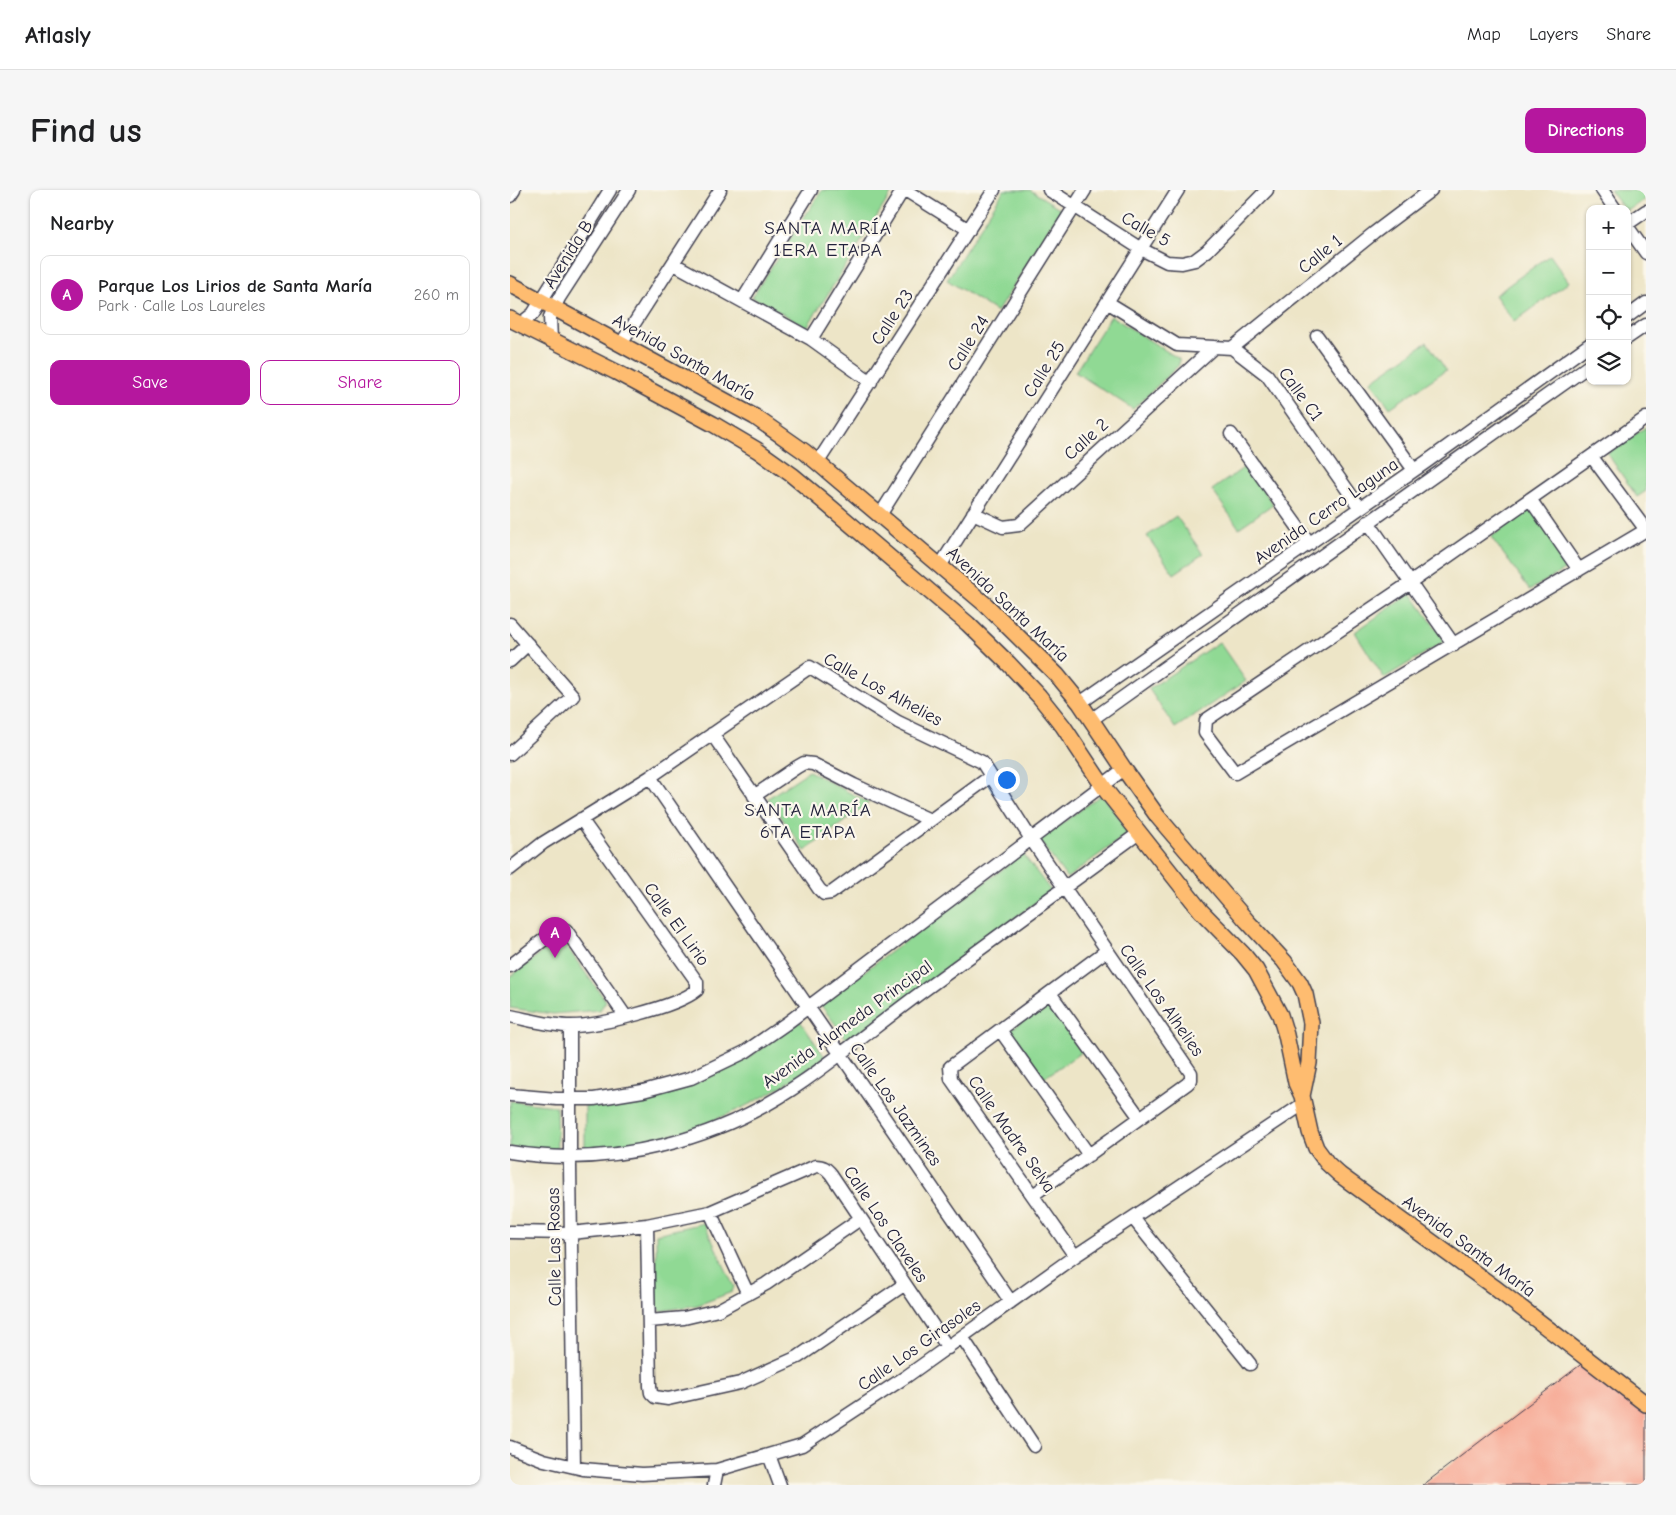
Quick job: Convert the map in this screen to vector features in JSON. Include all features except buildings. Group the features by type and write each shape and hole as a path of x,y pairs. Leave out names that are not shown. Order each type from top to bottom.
{"main road":[{"name":"Avenida Santa María","path":"510,284 755,417 805,452 986,605 1057,675 1080,703 1124,770 1164,824 1240,914 1284,961 1300,983 1307,1000 1311,1023 1309,1063 1303,1100"},
{"name":"Avenida Santa María","path":"514,321 616,372 757,450 792,475 961,618 1008,663 1063,726 1102,786 1139,833 1201,911 1244,954 1256,970 1280,1015 1310,1132 1316,1148 1327,1163 1340,1175 1494,1287 1646,1404"}],"street":[{"path":"510,196 514,190"},
{"name":"Avenida B","path":"514,321 524,322 533,314 610,190"},
{"name":"Avenida B","path":"551,340 550,317 559,298 629,190"},
{"path":"622,344 720,190"},
{"path":"742,301 811,190"},
{"path":"811,339 904,190 969,230"},
{"name":"Calle 23","path":"818,462 994,190"},
{"name":"Calle 5","path":"1049,190 1141,249 1168,262 1182,263 1195,260 1207,251 1267,190"},
{"name":"Calle 24","path":"880,515 1085,190"},
{"name":"Calle 25","path":"940,566 1178,190"},
{"name":"Calle 1","path":"1232,348 1374,233 1431,190"},
{"path":"1602,190 1612,205"},
{"path":"1631,222 1646,211"},
{"path":"1631,231 1646,253"},
{"path":"674,264 811,339 871,382"},
{"path":"1107,302 1177,346 1232,348"},
{"path":"1631,314 1646,303"},
{"path":"1631,335 1646,325"},
{"path":"1318,336 1414,470"},
{"name":"Calle 2","path":"973,513 1003,528 1018,525 1214,347"},
{"name":"Avenida Cerro Laguna","path":"1080,703 1310,544 1586,347"},
{"name":"Calle C1","path":"1232,348 1266,375 1360,508"},
{"path":"1091,720 1586,368"},
{"path":"1592,457 1646,530 1235,773 1205,732 1206,720 1410,583 1646,418"},
{"path":"1230,434 1310,544"},
{"path":"1530,499 1579,570"},
{"path":"1368,522 1454,645"},
{"path":"510,624 573,696 510,754"},
{"path":"510,661 528,644"},
{"name":"Calle Los Alhelies","path":"510,869 543,843 650,777 810,667 898,722 982,762 1106,952 1191,1072 1191,1080 1187,1084 1140,1118"},
{"path":"712,734 824,894 831,893 991,776"},
{"path":"754,796 796,767 804,764 813,764 930,820"},
{"name":"Avenida Alameda Principal","path":"510,1095 594,1099 643,1091 691,1078 745,1052 808,1008 1124,770"},
{"name":"Calle Los Jazmines","path":"650,777 1011,1302"},
{"name":"Calle El Lirio","path":"510,1016 536,1022 570,1026 598,1023 626,1017 691,994 697,990 697,982 581,819"},
{"name":"Avenida Alameda Principal","path":"510,1152 531,1156 570,1156 614,1153 665,1146 716,1129 758,1108 804,1081 1139,833"},
{"path":"510,966 555,931 566,930 626,1017"},
{"name":"Calle Madre Selva","path":"1075,1256 951,1079 950,1067 1106,952"},
{"path":"1033,1195 1140,1118 1050,993"},
{"name":"Calle Las Rosas","path":"570,1026 574,1467"},
{"path":"1000,1030 1089,1155"},
{"name":"Calle Los Girasoles","path":"510,1447 544,1460 574,1467 642,1474 717,1470 802,1445 948,1348 1075,1256 1303,1100"},
{"name":"Calle Los Claveles","path":"510,1232 571,1233 647,1226 710,1212 816,1166 822,1166 831,1174 948,1348"},
{"path":"710,1212 748,1294"},
{"path":"1133,1218 1250,1364"},
{"path":"649,1322 684,1318 718,1310 766,1284 860,1219"},
{"path":"647,1226 650,1386 651,1393 655,1397 668,1399 740,1383 798,1357 905,1284"},
{"path":"962,1338 1034,1446"},
{"path":"769,1455 780,1485"},
{"path":"714,1485 717,1470"}],"green space":[{"path":"822,190 885,190 891,194 807,327 752,297"},
{"path":"1004,190 1030,190 1061,209 997,312 947,280"},
{"path":"1610,190 1646,190 1646,199 1631,208 1631,205 1621,205"},
{"path":"1550,255 1569,282 1514,322 1495,295"},
{"path":"1111,316 1179,359 1179,365 1133,409 1075,372"},
{"path":"1427,342 1446,370 1390,408 1371,381"},
{"path":"1646,427 1646,491 1637,497 1607,453"},
{"path":"1246,466 1273,504 1239,528 1212,490"},
{"path":"1531,508 1571,566 1530,590 1491,537"},
{"path":"1176,516 1203,554 1174,574 1147,536"},
{"path":"1411,593 1445,641 1384,678 1355,632"},
{"path":"1219,642 1246,681 1175,728 1149,689"},
{"path":"809,771 869,803 805,851 768,798"},
{"path":"1102,794 1130,832 1067,878 1039,840"},
{"path":"1023,854 1051,891 848,1041 820,1004"},
{"path":"560,938 606,1001 600,1010 553,1014 510,1008 510,977"},
{"path":"1049,1003 1083,1051 1044,1078 1010,1030"},
{"path":"800,1021 825,1057 770,1093 712,1121 681,1132 618,1146 585,1149 585,1105 643,1098 693,1084 748,1058"},
{"path":"510,1101 556,1106 557,1151 525,1150 510,1147"},
{"path":"704,1223 734,1287 732,1292 698,1305 661,1311 657,1306 656,1234"}],"place":[{"name":"Parque Los Lirios de Santa María","path":"555,958"}],"district":[{"name":"SANTA MARÍA 1ERA ETAPA","path":"828,238"},
{"name":"SANTA MARÍA 6TA ETAPA","path":"808,820"}]}
